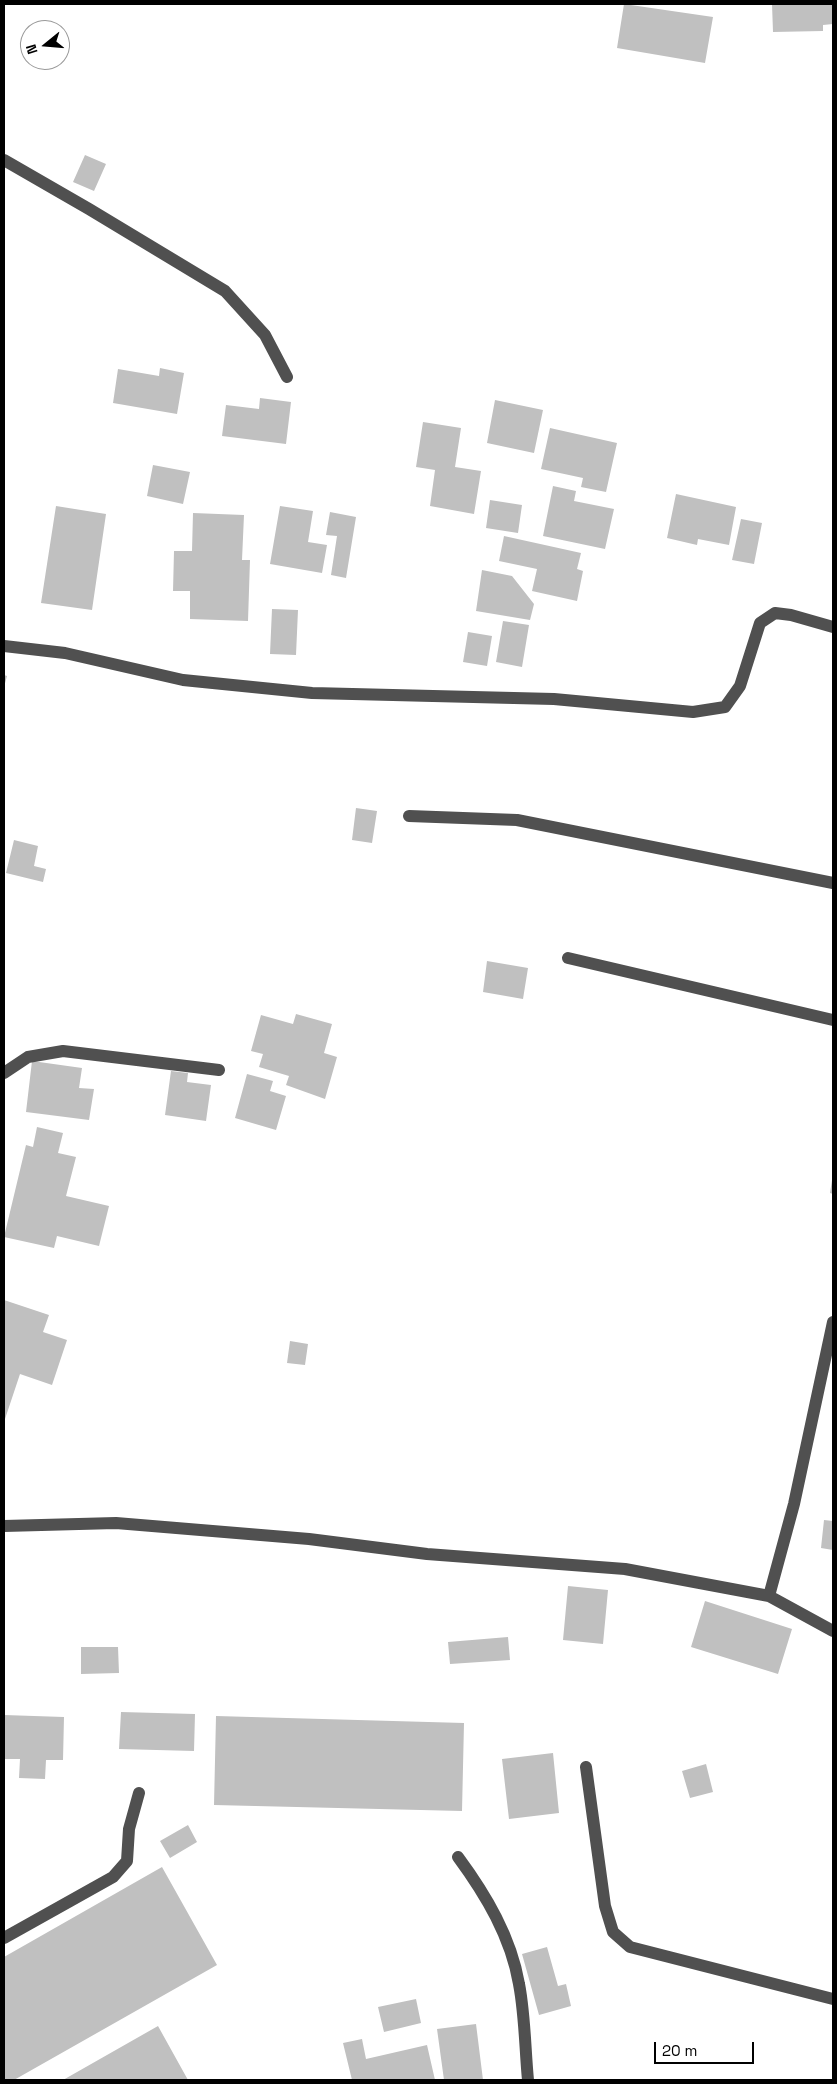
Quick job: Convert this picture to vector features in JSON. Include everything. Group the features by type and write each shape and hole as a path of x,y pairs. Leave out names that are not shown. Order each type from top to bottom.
{"street":[{"path":"4,160 225,291 265,335 287,377"},
{"path":"4,646 65,653 183,680 312,693 554,699 693,712 725,707 740,686 760,623 775,613 791,615 833,627"},
{"path":"409,816 517,820 833,883"},
{"path":"568,958 833,1020"},
{"path":"4,1073 28,1057 63,1051 219,1070"},
{"path":"768,1596 794,1504 833,1322"},
{"path":"4,1526 116,1523 309,1539 427,1554 626,1568 768,1596 833,1631"},
{"path":"586,1767 604,1906 612,1932 630,1947 833,1998"},
{"path":"4,1938 113,1877 127,1861 129,1829 140,1792"},
{"path":"458,1857 479,1886 502,1928 519,1984 528,2080"}],"building":[{"path":"624,4 713,17 705,63 617,48"},
{"path":"772,4 833,4 833,24 823,25 823,31 773,32"},
{"path":"85,155 106,164 94,191 73,182"},
{"path":"160,368 184,373 177,414 113,403 118,369 159,376"},
{"path":"260,398 291,402 286,444 222,436 226,405 259,409"},
{"path":"495,400 543,410 534,453 487,443"},
{"path":"423,422 461,428 455,467 481,471 474,514 430,506 435,470 416,467"},
{"path":"550,428 617,443 606,492 581,487 583,478 541,469"},
{"path":"153,465 190,472 183,504 147,496"},
{"path":"553,486 576,491 574,501 614,509 605,549 543,536"},
{"path":"676,494 736,507 729,545 698,539 697,545 667,538"},
{"path":"490,500 522,505 518,533 486,528"},
{"path":"56,506 106,514 92,610 41,603"},
{"path":"280,506 313,511 308,542 327,545 322,573 270,564"},
{"path":"330,512 356,517 346,578 331,575 337,536 326,535"},
{"path":"193,513 244,515 242,560 250,560 248,621 190,619 190,591 173,591 174,551 192,551"},
{"path":"741,519 762,523 754,564 732,560"},
{"path":"504,536 581,553 577,569 583,571 577,601 532,591 537,569 499,561"},
{"path":"482,570 512,576 534,604 530,620 476,611"},
{"path":"272,609 298,610 296,655 270,654"},
{"path":"503,621 529,625 522,667 496,662"},
{"path":"468,632 492,636 487,666 463,662"},
{"path":"4,675 7,676 4,687"},
{"path":"356,808 377,811 372,843 352,840"},
{"path":"14,840 38,846 34,866 46,869 43,882 6,873"},
{"path":"487,961 528,968 523,999 483,992"},
{"path":"296,1014 332,1024 324,1053 337,1057 325,1099 286,1085 289,1076 259,1067 263,1054 251,1051 261,1015 293,1024"},
{"path":"32,1061 82,1068 79,1088 94,1089 89,1120 26,1112"},
{"path":"171,1071 188,1073 187,1082 211,1085 206,1121 165,1115"},
{"path":"247,1074 273,1081 270,1091 286,1096 276,1130 235,1118"},
{"path":"37,1127 63,1133 58,1153 76,1157 66,1196 109,1206 99,1246 57,1236 54,1248 4,1237 26,1145 33,1147"},
{"path":"833,1180 833,1194 830,1193"},
{"path":"4,1300 49,1315 43,1332 67,1340 52,1385 20,1374 4,1422"},
{"path":"290,1341 308,1344 305,1365 287,1363"},
{"path":"824,1520 833,1521 833,1550 821,1548"},
{"path":"568,1586 608,1590 603,1644 563,1640"},
{"path":"705,1601 792,1629 778,1674 691,1647"},
{"path":"508,1637 510,1660 450,1664 448,1642"},
{"path":"81,1647 118,1647 119,1673 81,1674"},
{"path":"121,1712 195,1714 194,1751 119,1749"},
{"path":"4,1715 64,1717 63,1760 46,1760 45,1779 19,1778 20,1759 4,1759"},
{"path":"216,1716 464,1723 462,1811 214,1805"},
{"path":"553,1753 559,1813 509,1819 502,1759"},
{"path":"706,1764 713,1792 690,1798 682,1771"},
{"path":"188,1825 197,1842 170,1858 160,1841"},
{"path":"162,1867 217,1965 14,2080 4,2080 4,1957"},
{"path":"547,1947 558,1986 566,1984 571,2006 539,2015 522,1954"},
{"path":"416,1999 421,2023 384,2032 378,2007"},
{"path":"476,2024 483,2080 444,2080 437,2029"},
{"path":"158,2026 188,2080 63,2080"},
{"path":"362,2039 366,2059 427,2045 435,2080 352,2080 343,2043"}]}
